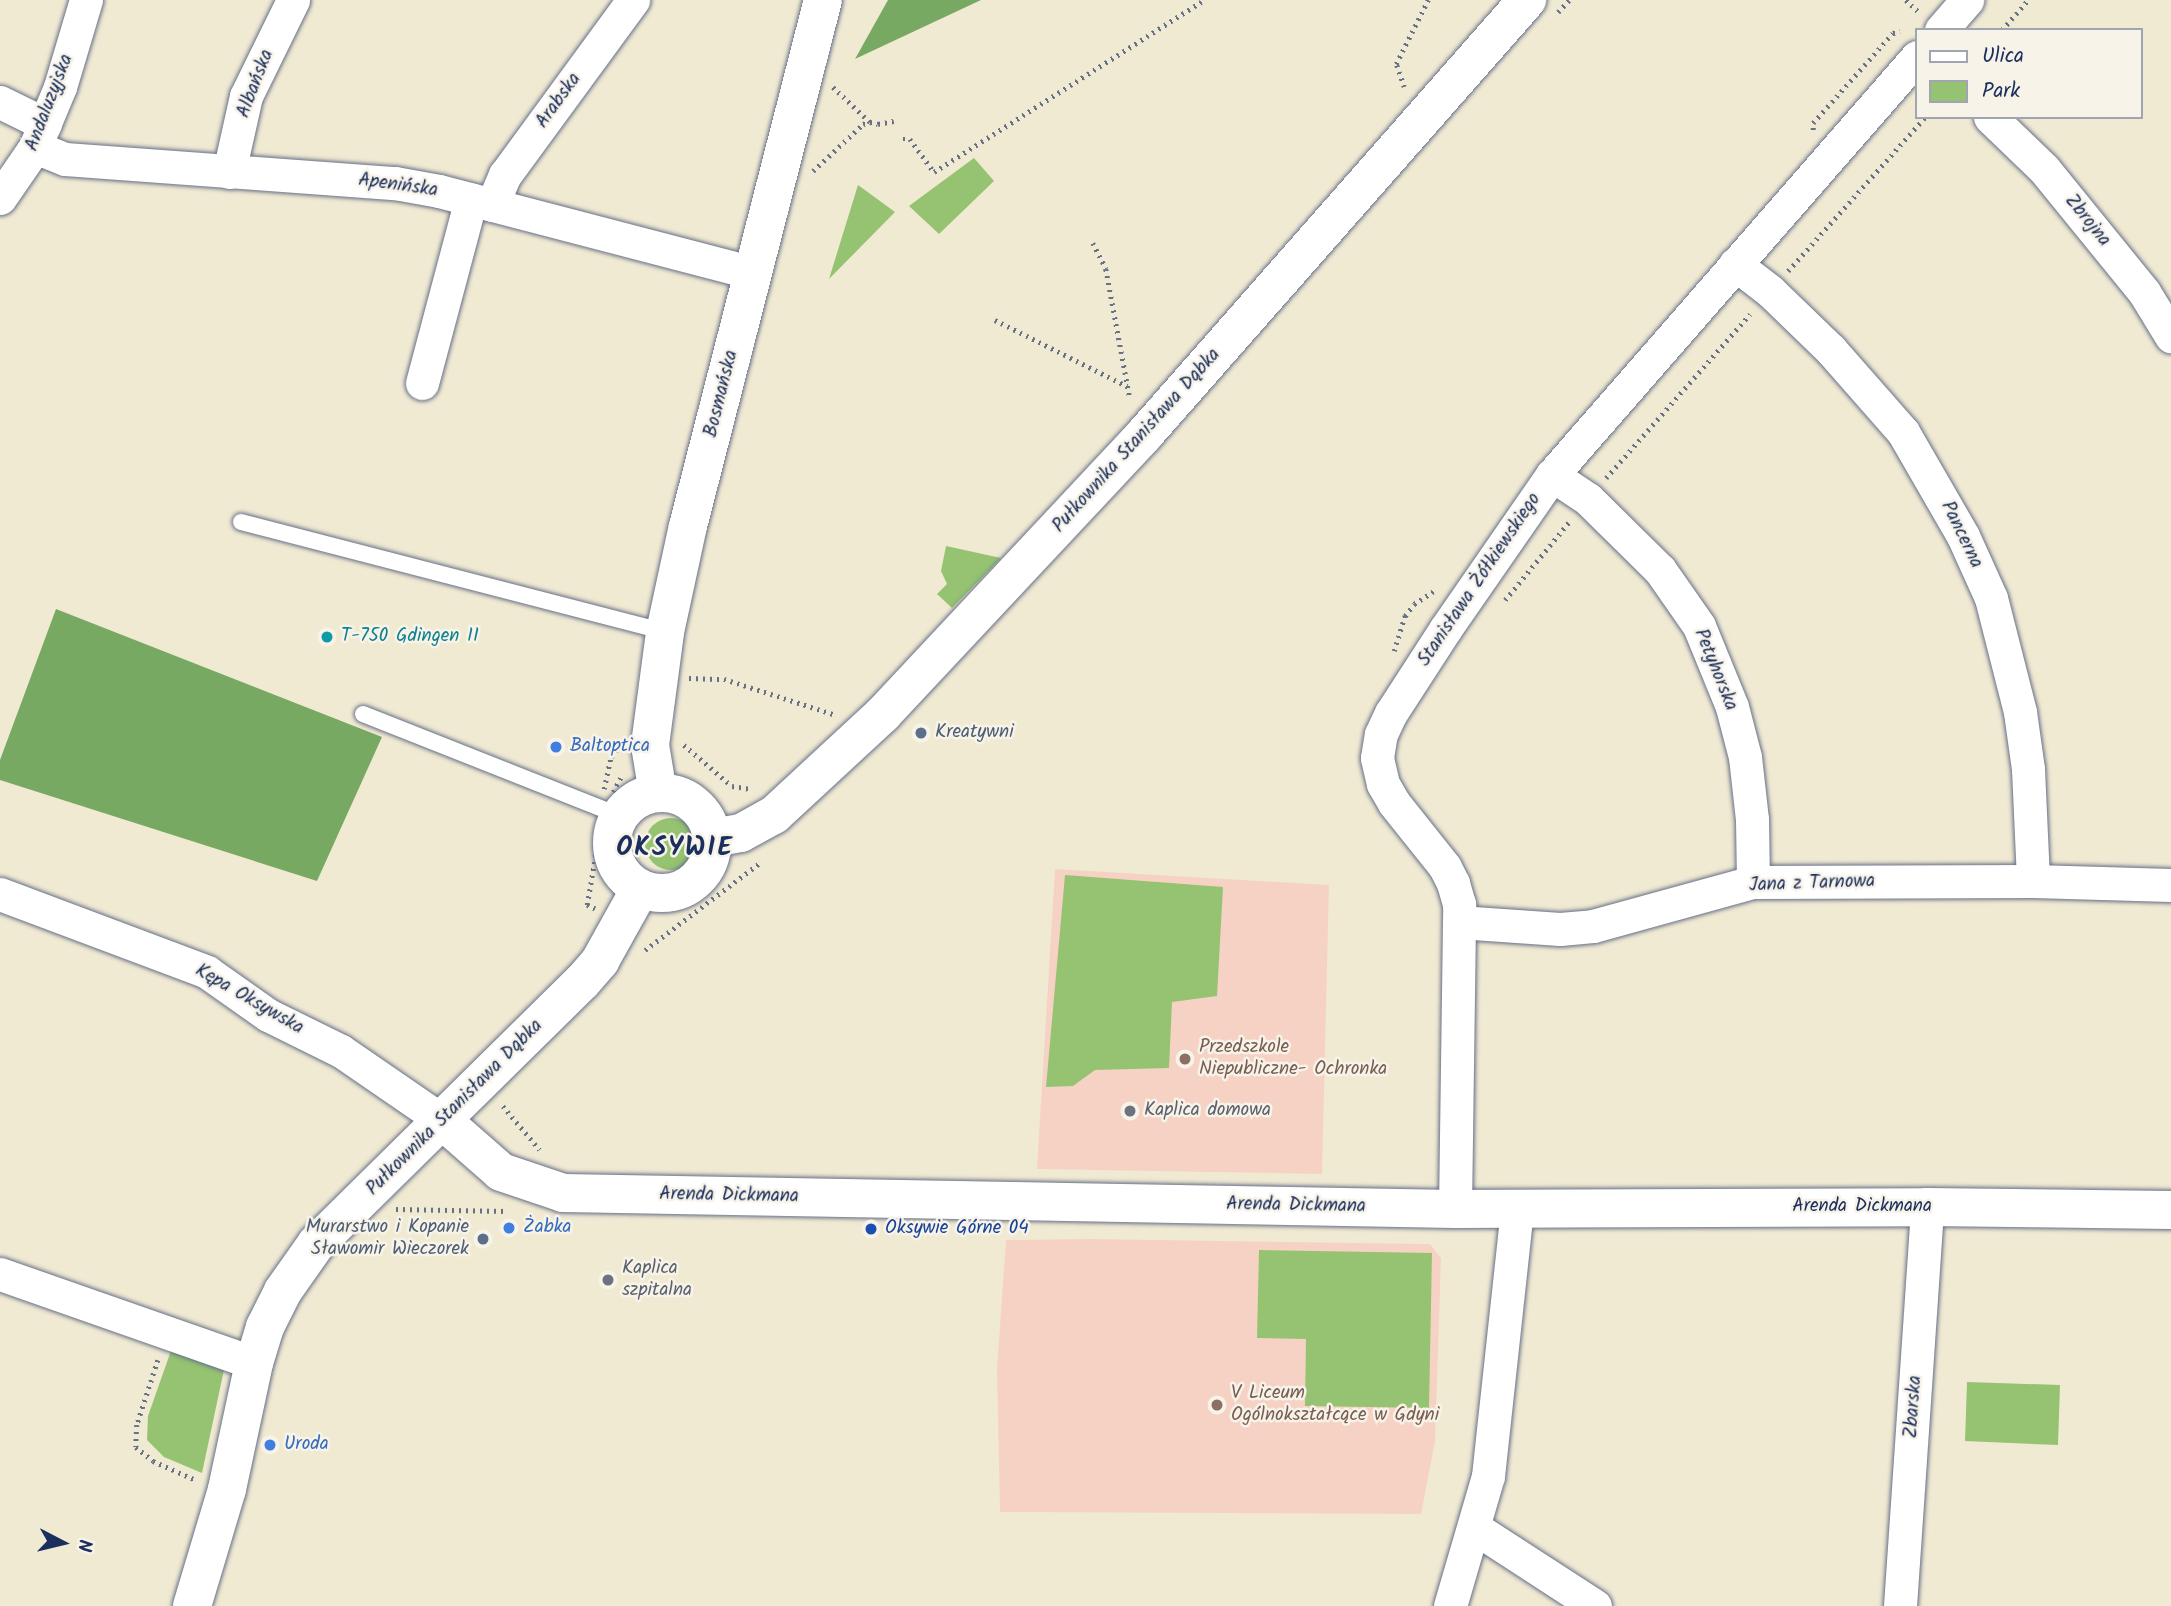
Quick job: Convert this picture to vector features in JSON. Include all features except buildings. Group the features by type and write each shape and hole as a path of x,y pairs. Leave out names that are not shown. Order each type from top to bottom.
{"street":[{"name":"Andaluzyjska","path":"0,198 40,135 86,0"},
{"name":"Albańska","path":"229,172 246,96 293,0"},
{"name":"Arabska","path":"422,383 481,202 505,175 633,0"},
{"name":"Pułkownika Stanisława Dąbka","path":"712,838 741,833 774,815 883,714 1144,435 1527,0"},
{"path":"1943,28 1967,0"},
{"name":"Bosmańska","path":"658,793 650,745 666,632 688,526 820,1"},
{"name":"Stanisława Żółkiewskiego","path":"1455,1209 1459,922 1454,883 1394,803 1383,783 1377,758 1381,734 1391,713 1439,639 1552,475 1735,264 1911,43"},
{"name":"Apenińska","path":"0,102 65,159 395,183 481,202 753,273"},
{"name":"Zbrojna","path":"1992,119 2044,169 2144,292 2171,336"},
{"name":"Pancerna","path":"1735,264 1770,291 1831,350 1903,432 1963,536 1991,598 2020,712 2028,769 2033,881"},
{"name":"Petyhorska","path":"1552,475 1588,499 1660,570 1699,626 1717,667 1745,757 1752,819 1754,882"},
{"path":"658,793 678,795 695,804 707,820 712,838 706,868 697,880 670,893 655,893 640,889 625,878 615,862 611,844 612,813 658,793"},
{"name":"Jana z Tarnowa","path":"1459,922 1560,929 1593,926 1754,882 2033,881 2171,885"},
{"name":"Pułkownika Stanisława Dąbka","path":"192,1606 227,1489 254,1363 265,1327 283,1291 316,1244 582,982 600,961 640,889"},
{"name":"Kępa Oksywska","path":"0,894 207,972 268,1015 341,1051 443,1121"},
{"name":"Arenda Dickmana","path":"443,1121 501,1172 563,1193 1455,1209 1927,1207 2171,1210"},
{"name":"Zbarska","path":"1900,1606 1927,1207"},
{"path":"1450,1606 1475,1528 1488,1476 1517,1208"},
{"path":"0,1274 254,1363"},
{"path":"1475,1528 1595,1606"}],"lane":[{"path":"241,522 666,632"},
{"path":"363,714 612,813"}],"path":[{"path":"903,139 909,139 934,172 1204,0"},
{"path":"1405,87 1396,64 1428,0"},
{"path":"2004,28 2028,0"},
{"path":"1813,142 1813,123 1893,33 1911,43"},
{"path":"830,85 870,122 878,124 894,121"},
{"path":"1504,602 1588,499 1923,119"},
{"path":"808,176 863,124 870,122"},
{"path":"1093,243 1106,269 1130,398"},
{"path":"995,320 1128,387"},
{"path":"1393,657 1405,616 1414,604 1440,587"},
{"path":"685,677 724,679 836,715 842,721"},
{"path":"682,743 732,786 757,790"},
{"path":"612,813 602,801 611,757 618,748 622,758"},
{"path":"587,905 625,769"},
{"path":"655,941 716,898 765,858"},
{"path":"509,1112 541,1151"},
{"path":"383,1208 515,1211"},
{"path":"166,1333 137,1425 136,1447 153,1461 184,1477 227,1489"}],"shaded area":[{"name":"Przedszkole Niepubliczne- Ochronka","path":"1055,869 1329,885 1322,1174 1037,1169"},
{"name":"V Liceum Ogólnokształcące w Gdyni","path":"1006,1240 1430,1244 1441,1258 1435,1441 1421,1514 1000,1512 997,1369"}],"green space":[{"path":"888,0 981,0 855,59"},
{"path":"974,158 994,181 939,234 909,206"},
{"path":"858,185 895,212 829,279"},
{"path":"946,546 1001,558 952,608 937,594 947,584 941,571"},
{"path":"56,609 382,737 317,881 0,780 0,760"},
{"path":"671,818 681,820 689,826 695,834 695,854 689,862 681,868 671,870 661,868 653,862 647,854 645,844 647,834 653,826 661,820"},
{"path":"1065,875 1223,887 1217,996 1172,1002 1169,1068 1095,1070 1073,1086 1046,1087"},
{"path":"1259,1250 1432,1253 1429,1408 1305,1406 1306,1339 1257,1338"},
{"path":"173,1345 225,1365 202,1473 164,1457 147,1440 148,1416"},
{"path":"1967,1382 2060,1385 2058,1445 1965,1441"}],"place":[{"name":"T-750 Gdingen II","path":"327,637"},
{"name":"Kreatywni","path":"921,733"},
{"name":"Baltoptica","path":"556,747"},
{"name":"Przedszkole Niepubliczne- Ochronka","path":"1185,1059"},
{"name":"Kaplica domowa","path":"1130,1111"},
{"name":"Żabka","path":"509,1228"},
{"name":"Oksywie Górne 04","path":"871,1229"},
{"name":"Murarstwo i Kopanie Sławomir Wieczorek","path":"483,1239"},
{"name":"Kaplica szpitalna","path":"608,1280"},
{"name":"V Liceum Ogólnokształcące w Gdyni","path":"1217,1405"},
{"name":"Uroda","path":"270,1445"}],"district":[{"name":"OKSYWIE","path":"675,849"}]}
